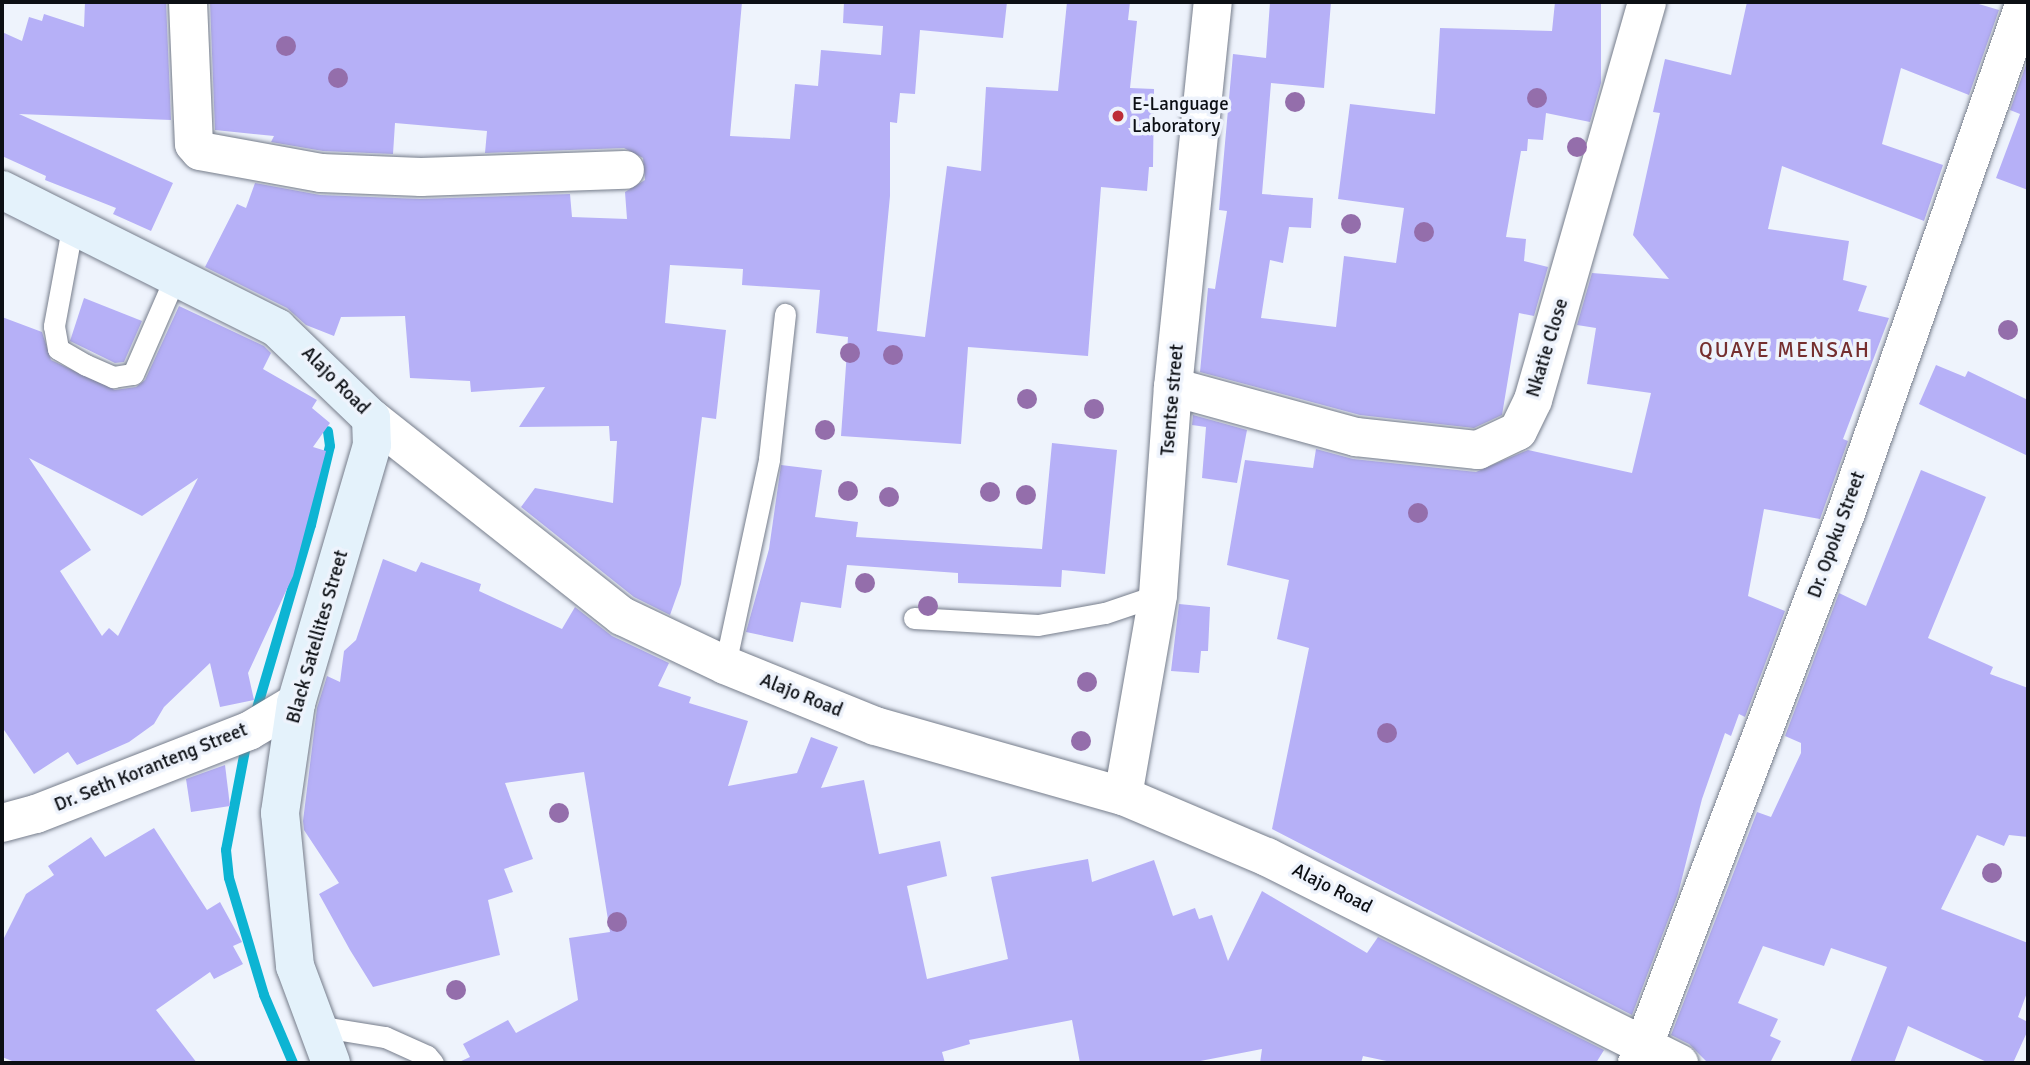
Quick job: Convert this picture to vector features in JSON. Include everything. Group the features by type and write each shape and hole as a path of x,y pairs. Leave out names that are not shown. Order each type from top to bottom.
{"street":[{"path":"188,2 194,144 200,151 321,173 421,177 625,170"},
{"name":"Tsentse street","path":"1123,796 1158,595 1173,387 1213,2"},
{"name":"Nkatie Close","path":"1173,387 1356,438 1479,450 1518,431 1534,400 1647,2"},
{"name":"Dr. Opoku Street","path":"1654,1058 2025,2"},
{"name":"Alajo Road","path":"2,191 176,275 293,339 371,418 622,616 725,665 876,726 1123,796 1267,857 1654,1058"},
{"name":"Black Satellites Street","path":"331,1063 295,966 284,886 280,813 296,703 372,445 371,418"},
{"name":"Dr. Seth Koranteng Street","path":"2,823 36,814 249,731 296,703"}],"lane":[{"path":"73,223 54,327 58,349 86,365 113,377 133,374 157,328 176,275"},
{"path":"725,665 769,459 785,314"},
{"path":"914,618 1038,625 1105,613 1158,595"},
{"path":"317,1026 386,1037 427,1056 433,1063"}],"building":[{"path":"85,2 166,2 171,120 19,114 173,183 151,231 113,214 116,208 45,180 46,176 2,156 2,32 22,41 29,17 42,21 44,14 84,27"},
{"path":"210,2 742,2 730,136 790,139 795,84 818,86 821,50 881,55 883,26 843,23 844,2 1007,2 1003,38 920,30 915,94 900,93 897,123 890,122 890,196 877,331 925,337 947,166 981,171 986,87 1058,91 1067,2 1130,2 1128,20 1137,21 1130,88 1154,89 1153,167 1149,167 1147,191 1101,187 1088,356 968,347 961,444 841,436 848,337 816,333 820,290 742,285 743,269 670,265 665,323 726,330 716,419 702,417 681,584 670,615 634,597 521,507 535,488 613,503 617,441 610,441 609,426 519,427 545,387 471,392 470,381 410,378 405,316 341,317 334,336 306,325 287,308 205,267 237,204 246,208 255,183 320,195 420,199 570,194 572,217 627,219 625,192 645,180 643,158 624,148 485,153 487,131 395,123 393,154 323,151 271,142 274,136 215,130"},
{"path":"1270,2 1331,2 1324,88 1271,83 1262,194 1313,198 1311,228 1289,227 1283,263 1270,260 1261,318 1336,327 1344,256 1396,263 1404,208 1338,199 1350,104 1435,114 1440,28 1552,31 1555,2 1601,2 1601,83 1590,122 1546,113 1543,140 1528,139 1527,151 1521,151 1506,237 1526,239 1524,261 1548,267 1534,316 1519,313 1502,415 1474,428 1360,415 1200,372 1208,288 1215,289 1227,211 1219,210 1233,54 1266,58"},
{"path":"1747,2 1972,2 1999,10 1969,95 1901,68 1882,144 1943,165 1924,221 1782,166 1768,229 1849,241 1843,280 1867,286 1858,311 1889,318 1843,439 1848,441 1820,519 1764,509 1748,596 1785,611 1745,717 1739,714 1731,736 1725,733 1702,799 1678,894 1632,1015 1272,829 1309,648 1277,639 1289,580 1227,565 1245,460 1313,468 1316,449 1353,459 1476,472 1528,450 1632,473 1651,393 1587,384 1596,328 1577,325 1592,273 1669,279 1633,235 1660,113 1653,112 1665,59 1731,75"},
{"path":"2028,59 2028,190 1996,178 2020,114 2010,110"},
{"path":"84,298 142,321 124,362 115,363 70,341"},
{"path":"179,306 264,346 271,353 263,369 317,400 312,408 330,423 313,447 326,451 293,576 248,673 254,700 220,707 210,663 164,707 154,724 129,742 77,765 68,752 34,774 2,727 2,317 42,332 51,360 115,390 136,387 145,380","holes":["29,458 142,516 198,478 118,636 109,628 102,636 60,571 91,550"]},
{"path":"1936,365 1965,377 1968,371 2028,400 2028,456 1919,404"},
{"path":"1193,415 1247,430 1237,483 1202,478 1206,427 1192,425"},
{"path":"1052,443 1117,450 1105,574 1062,570 1061,587 958,583 958,573 847,565 841,608 801,602 793,642 746,632 769,549 781,465 822,470 815,517 858,522 856,537 1042,549"},
{"path":"1921,470 1986,497 1928,638 1993,667 1990,674 2028,688 2028,837 2009,835 2004,846 1977,835 1941,909 2028,943 2028,990 2018,1017 2028,1022 2028,1030 2013,1063 1989,1063 1908,1026 1894,1063 1850,1063 1887,967 1831,948 1824,966 1763,946 1738,1003 1778,1019 1770,1036 1781,1041 1770,1063 1708,1063 1689,1044 1671,1035 1757,812 1771,817 1801,753 1801,743 1785,736 1839,593 1866,606"},
{"path":"383,559 416,572 421,562 481,584 479,591 562,629 575,607 612,636 669,663 658,686 691,697 689,703 748,721 728,786 797,773 811,737 838,747 821,788 864,780 879,854 940,841 947,876 907,886 927,979 1008,959 991,877 1088,859 1092,882 1154,860 1173,916 1195,908 1199,919 1212,915 1228,961 1262,891 1367,953 1378,937 1604,1050 1596,1063 1396,1063 1363,1056 1361,1063 1260,1063 1262,1049 1190,1063 1080,1063 1072,1020 969,1040 970,1044 942,1052 945,1063 457,1063 470,1057 463,1044 508,1020 516,1033 578,1000 569,938 610,932 584,772 505,783 533,859 504,869 513,892 488,900 500,955 373,987 350,950 319,894 339,883 304,830 303,821 317,708 327,676 340,682 344,651 356,640"},
{"path":"1179,604 1210,607 1208,651 1201,651 1199,673 1171,671"},
{"path":"225,765 230,806 191,812 186,779"},
{"path":"154,828 207,910 220,902 242,942 233,946 243,964 214,979 210,972 156,1010 197,1063 17,1063 2,1057 2,942 26,894 54,875 48,866 91,837 105,857"}],"waterway":[{"path":"255,715 311,525 330,446 328,431"},
{"path":"247,740 226,850 229,878 264,995 293,1063"}],"place":[{"name":"E-Language Laboratory","path":"1118,116"}],"district":[{"name":"QUAYE MENSAH","path":"1785,350"}]}
